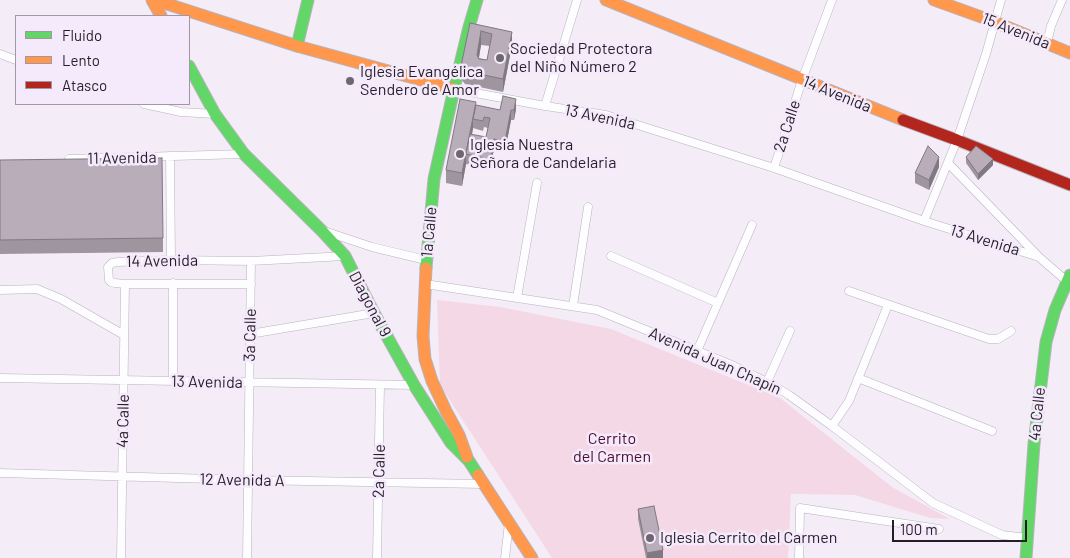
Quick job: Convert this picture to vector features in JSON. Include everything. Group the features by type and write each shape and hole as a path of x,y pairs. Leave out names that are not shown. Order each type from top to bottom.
{"street":[{"name":"13 Avenida","path":"153,0 297,46 454,89 606,115 774,168 924,222 1039,257"},
{"path":"153,0 160,15"},
{"path":"297,46 308,0"},
{"name":"1a Calle","path":"468,461 459,435 432,381 425,359 423,336 426,260 434,179 454,89 477,0"},
{"path":"545,106 576,0"},
{"name":"14 Avenida","path":"606,0 876,110 1070,185"},
{"name":"2a Calle","path":"774,168 802,80 832,0"},
{"name":"15 Avenida","path":"934,0 995,22 1070,53"},
{"path":"924,222 957,140 986,54 1001,0"},
{"path":"1047,43 1062,0"},
{"path":"172,15 181,8"},
{"path":"0,54 15,60"},
{"name":"Diagonal 9","path":"190,68 215,114 244,154 322,231 344,256 414,384 451,443 468,461 532,558"},
{"path":"149,105 181,112 215,114"},
{"name":"11 Avenida","path":"60,159 244,154"},
{"path":"170,156 171,260"},
{"path":"948,163 1039,257 1069,280"},
{"path":"517,298 537,182"},
{"path":"573,306 588,207"},
{"path":"698,351 752,225"},
{"path":"322,231 372,247 426,260"},
{"name":"14 Avenida","path":"251,284 125,284 111,282 108,267 112,263 118,262 171,260 251,261 344,256"},
{"path":"611,256 718,303"},
{"name":"3a Calle","path":"247,558 251,261"},
{"name":"4a Calle","path":"1026,558 1034,444 1046,342 1055,310 1069,280"},
{"path":"173,283 173,381"},
{"name":"4a Calle","path":"121,558 125,284"},
{"name":"Avenida Juan Chapín","path":"425,284 597,310 734,366 789,395 933,503 1002,535 1027,538"},
{"path":"0,290 37,289 60,299 124,335"},
{"path":"848,291 989,339 998,339 1011,331"},
{"path":"832,426 849,401 888,305"},
{"path":"250,334 374,313"},
{"path":"767,382 790,331"},
{"name":"13 Avenida","path":"0,378 414,384"},
{"path":"858,378 992,431"},
{"name":"2a Calle","path":"377,558 380,385"},
{"name":"12 Avenida A","path":"0,474 484,484"},
{"path":"799,558 800,508 940,528"},
{"path":"505,558 509,523"}],"green space":[{"name":"Cerrito del Carmen","path":"437,300 500,307 611,329 780,398 892,487 950,519 930,518 855,495 791,494 788,558 552,558 440,385"}],"building":[{"path":"470,23 512,32 503,79 465,71 461,66","holes":["481,31 492,34 487,60 479,59 477,55"]},
{"path":"503,96 516,99 514,110 511,110 505,141 494,139 490,159 466,154 470,134 486,137 490,118 484,117 483,121 473,119 476,105 500,110"},
{"name":"Iglesia Nuestra Señora de Candelaria","path":"460,99 476,102 462,173 446,170"},
{"path":"928,146 939,157 929,180 915,173"},
{"path":"976,146 993,159 978,174 966,157"},
{"path":"162,158 163,238 0,240 0,160"},
{"name":"Iglesia Cerrito del Carmen","path":"654,506 663,550 647,553 638,509"}],"traffic: fast":[{"path":"297,46 308,0"},
{"path":"426,268 434,179 454,89 477,0"},
{"path":"190,68 215,114 244,154 345,256 414,385 451,443 469,461 478,475"},
{"path":"1026,558 1034,444 1046,342 1055,310 1070,275"}],"traffic: slow":[{"path":"152,0 160,15"},
{"path":"155,0 297,46 454,89"},
{"path":"606,0 903,120"},
{"path":"934,0 995,22 1070,53"},
{"path":"426,268 423,336 425,359 432,381 459,435 467,457"},
{"path":"478,475 532,558"}],"traffic: jam":[{"path":"903,120 1070,185"}],"place":[{"name":"Sociedad Protectora del Niño Número 2","path":"500,58"},
{"name":"Iglesia Evangélica Sendero de Amor","path":"350,81"},
{"name":"Iglesia Nuestra Señora de Candelaria","path":"460,154"},
{"name":"Iglesia Cerrito del Carmen","path":"650,538"}]}
